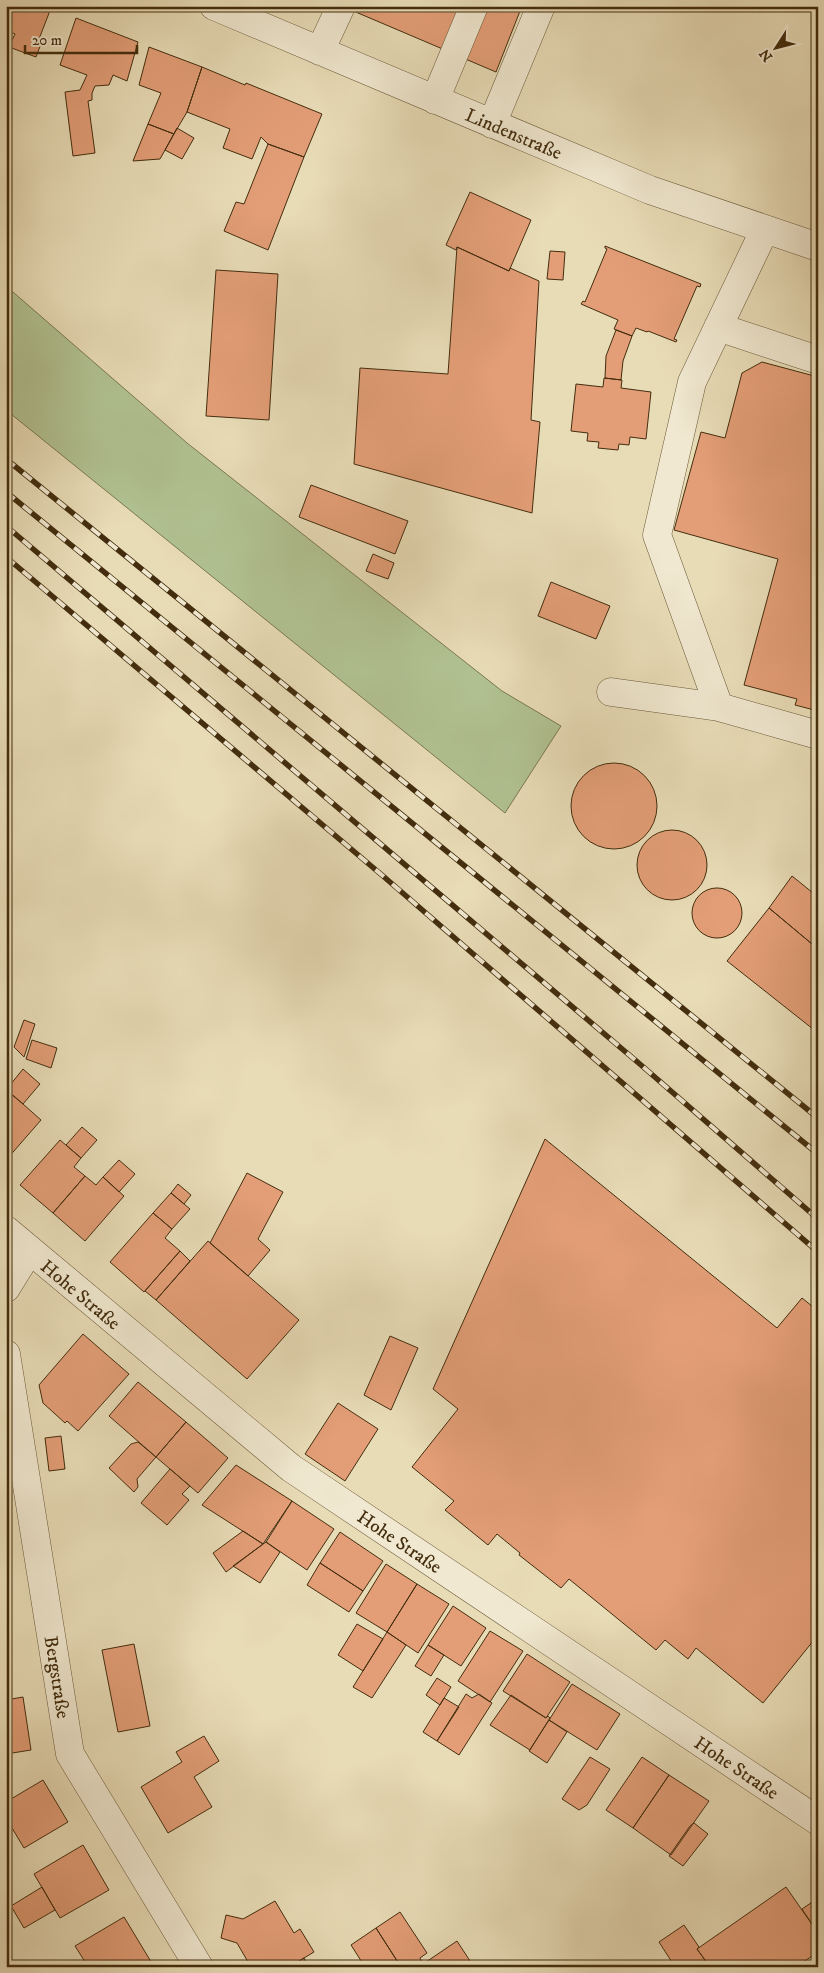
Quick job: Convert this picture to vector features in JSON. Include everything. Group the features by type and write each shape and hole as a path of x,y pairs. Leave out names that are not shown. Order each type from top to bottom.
{"street":[{"name":"Lindenstraße","path":"214,6 650,190 818,248"},
{"path":"320,51 342,6"},
{"path":"435,100 474,6"},
{"path":"492,124 542,6"},
{"path":"719,707 658,535 692,382 765,229"},
{"path":"718,327 818,360"},
{"path":"611,692 719,707 818,735"},
{"name":"Hohe Straße","path":"6,1230 291,1468 818,1821"},
{"path":"6,1288 29,1251"},
{"name":"Bergstraße","path":"6,1354 70,1754 199,1967"}],"green space":[{"path":"6,286 187,443 502,691 561,726 505,813 6,410"}],"building":[{"path":"6,6 46,6 51,8 39,39 42,41 36,57 9,47 15,34 6,30"},
{"path":"353,6 450,6 462,11 445,50 351,10"},
{"path":"484,6 522,6 496,72 463,58"},
{"path":"758,6 791,6 759,12"},
{"path":"76,18 138,42 127,81 113,75 109,85 95,86 92,100 88,101 95,153 73,156 65,92 80,90 87,75 60,65"},
{"path":"149,47 202,67 187,112 174,134 148,124 161,93 139,85"},
{"path":"202,67 322,114 304,157 268,144 261,137 252,159 223,148 230,129 187,112"},
{"path":"148,124 174,134 160,159 133,161"},
{"path":"177,128 194,138 182,159 165,150"},
{"path":"268,144 304,157 268,250 224,231 236,202 244,204"},
{"path":"470,192 531,220 509,271 457,247 456,250 446,245"},
{"path":"605,246 701,284 700,287 697,286 674,339 677,340 676,342 636,328 632,336 614,329 618,320 581,304 583,301 585,302 607,249"},
{"path":"457,247 509,271 510,268 539,281 531,420 540,422 532,513 354,464 360,368 448,374"},
{"path":"550,251 565,252 563,280 547,279"},
{"path":"216,270 278,274 269,420 206,416"},
{"path":"616,330 632,336 623,361 621,380 605,378 606,356"},
{"path":"762,362 818,377 818,711 795,705 797,699 744,685 778,559 674,530 701,432 725,438 742,373"},
{"path":"604,378 622,380 621,388 651,392 646,439 630,437 629,445 619,444 618,450 598,448 599,442 587,441 588,433 571,431 576,384 603,387"},
{"path":"311,485 408,521 395,554 299,517"},
{"path":"373,554 394,563 388,579 366,571"},
{"path":"551,582 610,606 596,639 538,616"},
{"path":"614,763 630,766 638,770 650,782 654,790 657,806 654,822 650,830 638,842 630,846 614,849 598,846 590,842 578,830 574,822 571,806 574,790 578,782 590,770 598,766"},
{"path":"672,830 685,833 697,840 704,852 707,865 704,878 697,890 685,897 672,900 659,897 647,890 640,878 637,865 640,852 647,840 659,833"},
{"path":"792,876 818,897 818,949 769,908"},
{"path":"712,888 722,888 735,895 742,908 742,918 735,931 722,938 712,938 703,934 696,927 692,918 692,908 696,899 703,892"},
{"path":"769,908 818,949 818,1033 727,961"},
{"path":"24,1020 35,1024 24,1057 14,1047"},
{"path":"32,1040 57,1048 51,1068 26,1059"},
{"path":"6,1054 12,1060 6,1067"},
{"path":"23,1069 40,1084 23,1104 6,1090"},
{"path":"6,1089 41,1120 7,1159 6,1158"},
{"path":"82,1127 97,1140 81,1158 66,1145"},
{"path":"545,1139 777,1328 802,1298 818,1311 818,1635 763,1703 696,1648 688,1659 665,1640 656,1650 569,1579 561,1588 519,1555 520,1553 497,1534 488,1545 445,1510 454,1501 412,1467 458,1409 433,1389"},
{"path":"60,1140 81,1158 74,1167 85,1176 53,1213 20,1185"},
{"path":"119,1160 135,1174 119,1192 103,1177"},
{"path":"247,1173 283,1192 258,1239 270,1250 248,1276 210,1243"},
{"path":"85,1176 96,1185 103,1177 124,1196 85,1241 53,1213"},
{"path":"178,1184 191,1195 184,1204 171,1193"},
{"path":"171,1193 190,1209 172,1229 153,1213"},
{"path":"153,1213 172,1229 165,1238 180,1251 144,1292 110,1262"},
{"path":"208,1241 299,1320 247,1379 156,1300"},
{"path":"180,1251 190,1261 156,1300 145,1291"},
{"path":"83,1334 129,1374 78,1431 67,1421 65,1423 43,1403 39,1385"},
{"path":"390,1336 418,1348 391,1410 364,1395"},
{"path":"138,1382 186,1422 156,1457 109,1416"},
{"path":"338,1403 378,1429 345,1481 305,1454"},
{"path":"186,1422 228,1458 198,1493 156,1457"},
{"path":"61,1436 65,1469 49,1471 45,1438"},
{"path":"138,1442 156,1457 137,1479 138,1487 134,1492 109,1468 131,1444"},
{"path":"236,1465 292,1501 263,1544 202,1505"},
{"path":"170,1469 190,1486 182,1494 189,1500 167,1525 141,1503"},
{"path":"292,1501 334,1529 307,1570 266,1542"},
{"path":"243,1531 263,1544 226,1572 213,1553"},
{"path":"340,1532 383,1561 363,1591 320,1563"},
{"path":"266,1542 280,1552 260,1583 233,1566"},
{"path":"320,1563 363,1591 349,1612 307,1585"},
{"path":"386,1564 417,1584 387,1632 356,1613"},
{"path":"417,1584 449,1604 418,1653 387,1632"},
{"path":"453,1606 486,1628 461,1666 428,1645"},
{"path":"357,1624 383,1639 363,1671 338,1655"},
{"path":"490,1631 523,1651 490,1702 458,1681"},
{"path":"387,1632 406,1645 372,1698 353,1687"},
{"path":"134,1644 150,1726 118,1732 102,1650"},
{"path":"428,1645 444,1655 431,1676 415,1666"},
{"path":"527,1654 570,1682 546,1718 503,1691"},
{"path":"437,1678 451,1687 440,1705 426,1695"},
{"path":"572,1684 620,1714 597,1750 549,1720"},
{"path":"466,1694 472,1698 479,1694 492,1703 459,1755 437,1741"},
{"path":"511,1695 546,1718 548,1716 550,1718 530,1750 490,1725"},
{"path":"23,1697 31,1750 6,1754 6,1700"},
{"path":"444,1698 459,1707 437,1741 423,1732"},
{"path":"549,1720 567,1732 547,1763 529,1751"},
{"path":"204,1736 219,1761 194,1777 212,1807 168,1833 141,1787 182,1762 176,1752"},
{"path":"590,1757 610,1769 587,1805 579,1810 562,1799"},
{"path":"642,1757 669,1775 633,1828 606,1810"},
{"path":"669,1775 709,1801 671,1855 633,1828"},
{"path":"43,1780 68,1822 24,1848 6,1818 6,1802"},
{"path":"694,1823 708,1834 683,1866 669,1856"},
{"path":"83,1845 109,1890 60,1918 34,1874"},
{"path":"42,1887 55,1910 24,1928 11,1906"},
{"path":"786,1887 818,1933 818,1952 796,1967 710,1967 697,1949"},
{"path":"818,1898 818,1933 802,1909"},
{"path":"275,1901 294,1933 300,1929 314,1952 289,1967 251,1967 237,1943 221,1938 226,1915 243,1919"},
{"path":"400,1912 427,1953 420,1958 423,1964 419,1967 401,1967 376,1928"},
{"path":"124,1917 153,1965 150,1967 83,1967 87,1965 75,1946"},
{"path":"684,1925 699,1947 697,1949 710,1967 675,1967 659,1942"},
{"path":"376,1928 401,1967 365,1967 351,1945"},
{"path":"457,1941 474,1967 419,1967 423,1964"},
{"path":"304,1958 309,1967 289,1967"}],"railway":[{"path":"6,459 818,1118"},
{"path":"6,492 818,1154"},
{"path":"6,526 641,1065 818,1219"},
{"path":"6,557 383,876 818,1252"}]}
